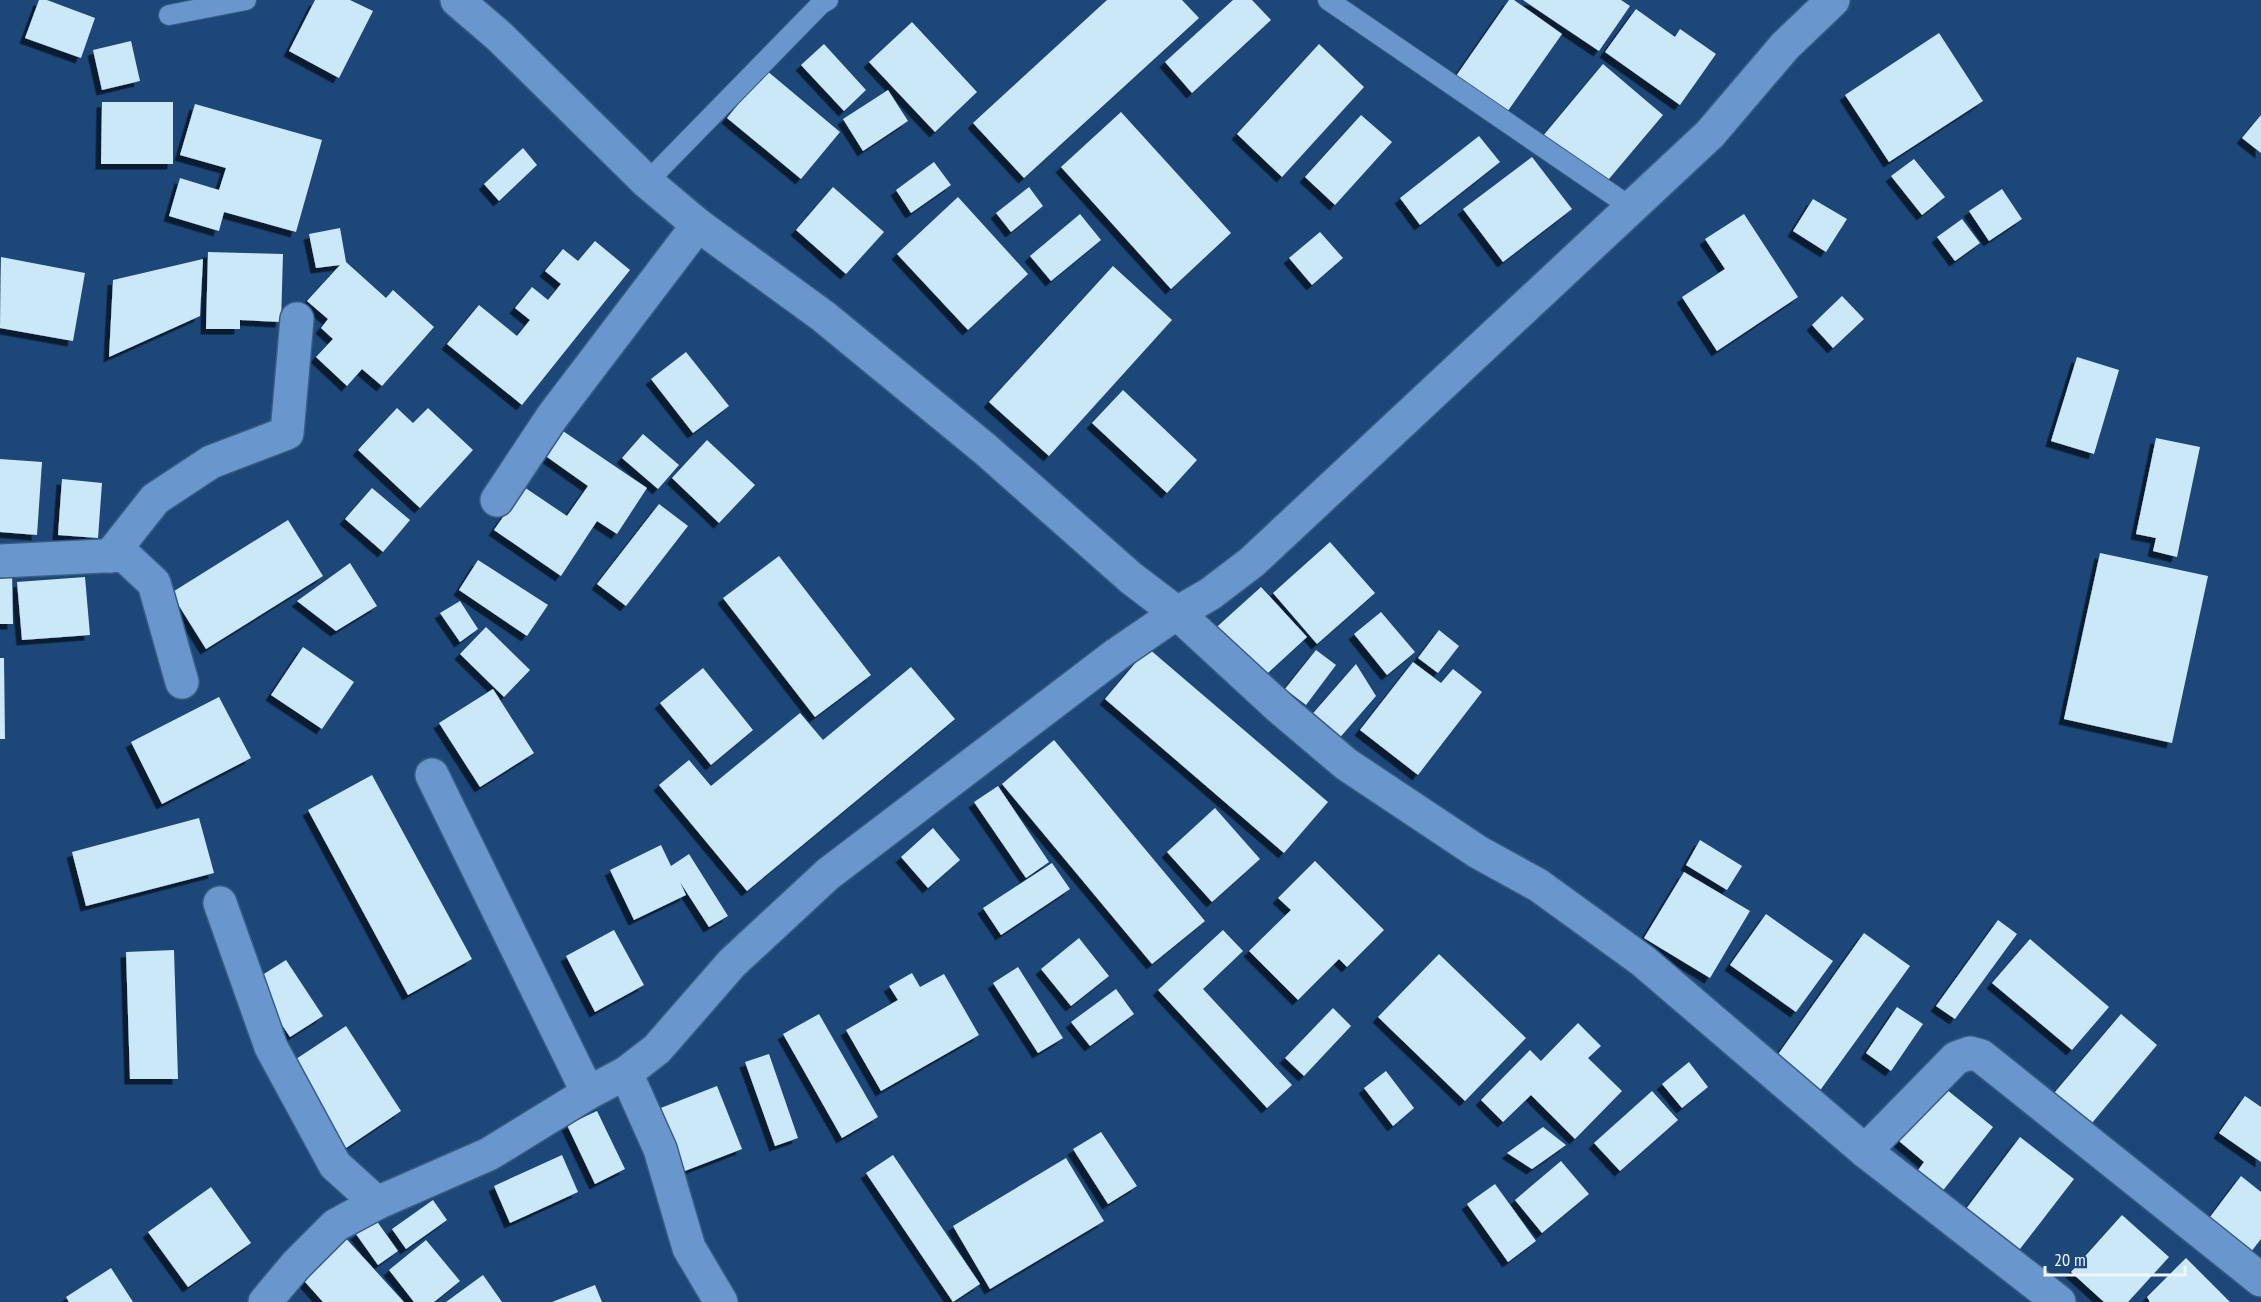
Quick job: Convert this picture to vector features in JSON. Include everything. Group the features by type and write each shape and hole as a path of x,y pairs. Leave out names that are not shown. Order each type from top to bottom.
{"street":[{"path":"457,0 500,37 647,182 698,225 823,316 984,449 1131,578 1177,613 1280,708 1346,764 1478,852 1538,885 1643,961 1865,1151 2059,1302"},
{"path":"265,1302 336,1225 377,1203 489,1154 588,1093 626,1073 657,1049 732,963 828,874 1107,661 1177,613 1210,594 1252,562 1710,134 1785,46 1833,0"},
{"path":"497,500 552,417 698,225"},
{"path":"110,556 154,499 211,462 287,433 297,319"},
{"path":"0,561 124,555 154,583 182,682"},
{"path":"432,775 588,1093"},
{"path":"220,903 271,1047 335,1165 377,1203"},
{"path":"1865,1151 1956,1058 1970,1053 1981,1056 2261,1280"},
{"path":"626,1073 660,1149 689,1248 721,1302"}],"lane":[{"path":"169,15 246,0"},
{"path":"647,182 821,4 828,0"},
{"path":"1328,0 1632,208"}],"building":[{"path":"39,0 47,0 95,18 81,58 25,38"},
{"path":"315,0 350,0 373,11 339,78 289,51"},
{"path":"1107,0 1182,0 1199,18 1024,178 973,123"},
{"path":"1233,0 1252,0 1271,20 1192,93 1165,62"},
{"path":"1509,0 1514,0 1562,34 1505,115 1454,79"},
{"path":"1523,0 1621,0 1630,6 1599,51"},
{"path":"1636,9 1675,37 1680,29 1716,54 1680,105 1605,52"},
{"path":"912,22 977,92 935,132 869,62"},
{"path":"1939,33 1983,101 1889,162 1845,95"},
{"path":"131,41 140,81 102,90 93,50"},
{"path":"824,44 866,90 844,111 801,65"},
{"path":"1319,44 1364,87 1282,177 1237,134"},
{"path":"1603,64 1663,115 1603,186 1543,136"},
{"path":"766,70 840,132 801,179 727,118"},
{"path":"888,90 908,121 863,151 843,119"},
{"path":"102,102 173,102 173,164 101,164"},
{"path":"195,104 322,140 296,232 224,212 219,231 169,216 180,178 219,190 226,168 180,155"},
{"path":"1121,112 1231,233 1171,289 1061,167"},
{"path":"1361,115 1392,142 1335,205 1305,177"},
{"path":"2261,115 2261,153 2242,138"},
{"path":"1479,136 1500,162 1420,225 1400,198"},
{"path":"523,148 537,165 499,201 484,184"},
{"path":"1532,157 1572,209 1503,262 1463,209"},
{"path":"1914,159 1945,197 1922,215 1891,176"},
{"path":"934,162 951,185 911,213 896,190"},
{"path":"833,187 884,232 846,274 796,230"},
{"path":"1029,187 1043,206 1011,232 996,213"},
{"path":"2002,189 2022,219 1989,241 1969,211"},
{"path":"958,197 1028,274 968,330 897,254"},
{"path":"1813,199 1847,219 1826,252 1793,231"},
{"path":"1080,214 1101,240 1051,281 1030,256"},
{"path":"1744,214 1798,297 1717,351 1682,297 1725,269 1705,239"},
{"path":"1962,219 1980,243 1955,261 1937,237"},
{"path":"340,228 346,262 386,298 393,290 434,327 382,386 362,369 347,386 316,357 333,339 321,328 328,319 307,301 340,265 316,268 309,234"},
{"path":"1320,232 1343,258 1312,285 1289,258"},
{"path":"595,241 630,270 522,405 447,344 479,305 517,336 530,320 515,308 532,287 548,300 561,284 545,271 563,249 578,261"},
{"path":"208,252 283,254 281,322 240,320 240,329 206,329"},
{"path":"1,257 85,273 73,341 0,328"},
{"path":"203,259 200,316 109,357 113,280"},
{"path":"1113,266 1172,320 1049,456 989,402"},
{"path":"1842,296 1864,319 1833,348 1812,325"},
{"path":"686,352 729,406 693,433 651,379"},
{"path":"2077,357 2119,370 2094,454 2051,441"},
{"path":"1123,390 1197,460 1167,493 1092,423"},
{"path":"397,408 413,423 428,408 473,450 420,508 358,450"},
{"path":"557,427 647,488 617,534 597,521 561,576 494,530 524,487 567,516 588,486 540,452"},
{"path":"643,434 679,465 658,489 622,458"},
{"path":"2156,438 2200,447 2177,557 2153,551 2156,538 2136,534"},
{"path":"707,440 755,485 719,523 672,478"},
{"path":"0,459 42,462 37,535 0,532"},
{"path":"62,479 102,483 98,538 58,535"},
{"path":"372,488 410,520 383,552 345,519"},
{"path":"659,504 688,526 626,606 597,584"},
{"path":"288,520 323,576 206,649 171,593"},
{"path":"1330,542 1375,593 1317,644 1273,593"},
{"path":"2100,553 2208,576 2172,743 2064,719"},
{"path":"779,556 871,675 815,717 723,598"},
{"path":"478,560 548,605 527,636 459,590"},
{"path":"350,563 377,606 336,631 297,601"},
{"path":"0,571 12,571 13,624 0,624"},
{"path":"85,577 90,635 22,640 17,582"},
{"path":"1261,587 1307,637 1256,684 1209,634"},
{"path":"460,601 478,629 460,642 440,613"},
{"path":"1381,612 1415,652 1387,675 1354,634"},
{"path":"486,627 530,670 504,697 460,654"},
{"path":"1439,630 1459,646 1438,673 1418,658"},
{"path":"303,647 354,682 322,729 271,695"},
{"path":"1148,648 1328,802 1284,853 1105,699"},
{"path":"1316,650 1336,665 1306,705 1285,689"},
{"path":"0,658 4,658 5,739 0,739"},
{"path":"1413,662 1441,683 1453,669 1482,692 1418,775 1360,730"},
{"path":"1356,664 1376,696 1336,742 1309,718"},
{"path":"911,667 955,719 747,891 659,785 689,760 711,786 800,713 823,740"},
{"path":"703,668 753,730 711,765 660,703"},
{"path":"493,689 534,753 480,787 439,723"},
{"path":"219,697 251,758 162,804 131,742"},
{"path":"1054,740 1205,921 1152,964 1002,784"},
{"path":"372,775 472,959 408,995 308,810"},
{"path":"998,786 1049,862 1026,878 974,802"},
{"path":"1215,808 1260,859 1212,902 1167,852"},
{"path":"199,818 214,873 86,906 72,852"},
{"path":"933,828 960,860 928,888 901,857"},
{"path":"1700,840 1742,866 1727,890 1686,865"},
{"path":"661,845 671,866 689,854 728,916 709,927 680,882 686,895 634,920 610,870"},
{"path":"1315,861 1384,930 1347,967 1339,959 1298,1000 1249,951 1291,910 1278,898"},
{"path":"1052,863 1070,889 1001,935 983,908"},
{"path":"1684,872 1750,911 1710,978 1644,938"},
{"path":"1766,914 1833,961 1796,1012 1730,965"},
{"path":"1998,920 2017,934 1955,1019 1936,1006"},
{"path":"614,930 644,985 595,1012 566,956"},
{"path":"1223,930 1243,951 1203,989 1292,1085 1267,1108 1158,990"},
{"path":"1864,933 1910,966 1816,1096 1772,1063"},
{"path":"1079,938 1109,976 1071,1006 1041,969"},
{"path":"2030,939 2109,1007 2072,1050 1992,983"},
{"path":"174,950 178,1079 130,1079 126,952"},
{"path":"1439,954 1526,1038 1465,1101 1378,1017"},
{"path":"286,960 323,1016 290,1037 253,981"},
{"path":"1018,967 1063,1038 1038,1053 993,983"},
{"path":"912,973 920,987 944,974 979,1035 881,1091 846,1030 898,1000 889,986"},
{"path":"1116,989 1134,1014 1090,1046 1071,1022"},
{"path":"1897,1007 1923,1024 1891,1071 1866,1053"},
{"path":"1333,1008 1351,1026 1304,1076 1285,1058"},
{"path":"819,1014 878,1117 842,1138 783,1034"},
{"path":"2121,1014 2157,1045 2087,1129 2050,1098"},
{"path":"1578,1023 1601,1046 1588,1058 1622,1091 1575,1139 1531,1095 1503,1122 1481,1100 1530,1050 1541,1061"},
{"path":"346,1026 401,1111 346,1148 290,1063"},
{"path":"769,1054 798,1138 775,1146 745,1062"},
{"path":"1689,1062 1708,1087 1682,1108 1662,1084"},
{"path":"1386,1071 1414,1108 1393,1126 1364,1088"},
{"path":"1936,1081 1993,1127 1941,1193 1916,1173 1924,1162 1893,1136"},
{"path":"717,1086 742,1149 677,1174 653,1111"},
{"path":"1652,1091 1678,1120 1620,1171 1594,1143"},
{"path":"2245,1096 2261,1107 2261,1162 2219,1133"},
{"path":"597,1111 625,1169 595,1184 567,1125"},
{"path":"1543,1127 1566,1145 1532,1169 1507,1153"},
{"path":"1101,1132 1137,1186 1108,1204 1073,1149"},
{"path":"2020,1137 2074,1179 2013,1258 1960,1217"},
{"path":"562,1155 578,1192 510,1223 494,1186"},
{"path":"893,1155 980,1284 953,1302 866,1173"},
{"path":"1066,1158 1104,1221 990,1289 953,1226"},
{"path":"1561,1161 1589,1194 1542,1233 1515,1200"},
{"path":"2241,1176 2261,1192 2261,1239 2247,1257 2204,1225"},
{"path":"1495,1184 1536,1241 1508,1262 1467,1204"},
{"path":"211,1187 251,1243 188,1287 148,1232"},
{"path":"433,1200 447,1220 406,1249 392,1229"},
{"path":"2122,1215 2169,1257 2128,1302 2104,1302 2071,1272"},
{"path":"376,1220 398,1251 378,1265 356,1234"},
{"path":"342,1234 404,1302 323,1302 298,1274"},
{"path":"426,1240 460,1281 434,1302 414,1302 389,1270"},
{"path":"2186,1258 2230,1302 2150,1302 2147,1297"},
{"path":"111,1268 133,1302 69,1302 66,1297"},
{"path":"483,1275 502,1302 446,1302"},
{"path":"595,1285 602,1302 552,1302"}]}
